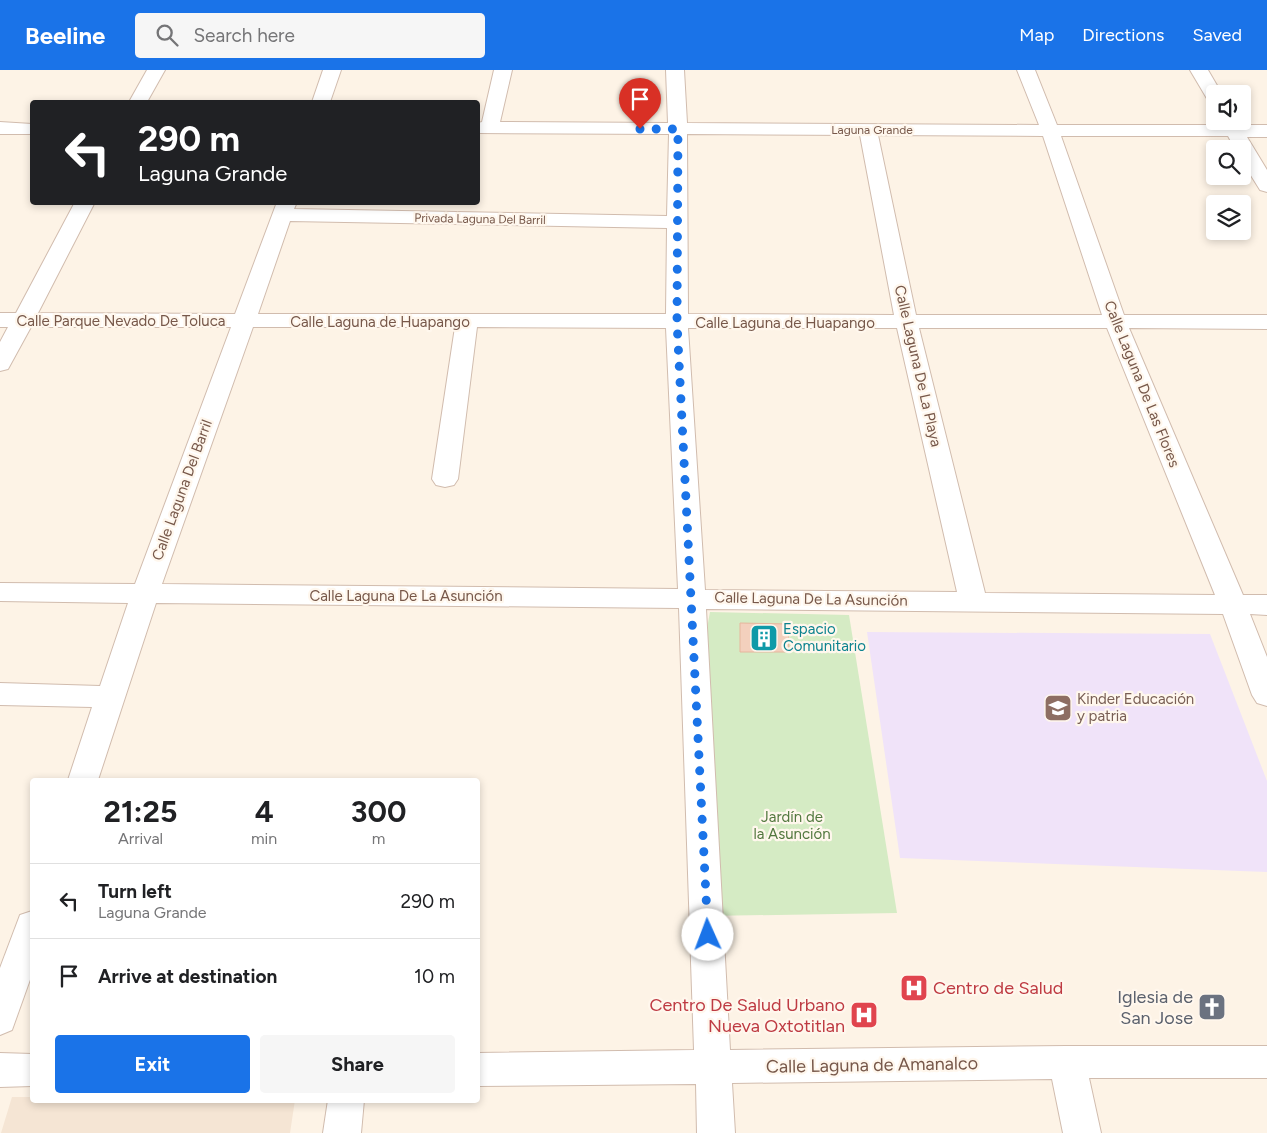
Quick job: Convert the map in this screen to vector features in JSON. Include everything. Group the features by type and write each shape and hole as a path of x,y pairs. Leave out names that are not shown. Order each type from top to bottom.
{"street":[{"path":"139,100 156,70"},
{"path":"322,100 332,70"},
{"path":"484,128 503,70"},
{"path":"675,70 678,129 677,322 692,598 716,1133"},
{"name":"Calle Laguna De Las Flores","path":"1026,70 1050,130 1116,323 1233,605 1267,695"},
{"path":"1199,70 1208,85"},
{"name":"Laguna Grande","path":"484,128 1050,130 1206,127"},
{"path":"0,128 30,129"},
{"name":"Laguna Grande","path":"1251,128 1267,130"},
{"name":"Calle Laguna De La Playa","path":"868,130 907,323 973,601"},
{"path":"1233,130 1267,186"},
{"path":"0,364 83,205"},
{"name":"Privada Laguna Del Barril","path":"285,209 677,222"},
{"name":"Calle Laguna Del Barril","path":"83,778 145,594 242,322 285,209"},
{"name":"Calle Parque Nevado De Toluca","path":"0,320 242,322"},
{"name":"Calle Laguna de Huapango","path":"242,322 1267,322"},
{"path":"445,479 467,322"},
{"name":"Calle Laguna De La Asunción","path":"0,592 1267,605"},
{"path":"0,694 111,697"},
{"path":"0,1019 30,931"},
{"path":"1067,1062 1082,1133"},
{"name":"Calle Laguna de Amanalco","path":"480,1070 1067,1062 1267,1062"},
{"path":"0,1070 30,1070"},
{"path":"342,1133 346,1103"}],"shaded area":[{"name":"Kinder Educación y patria","path":"867,632 1210,634 1267,781 1267,872 900,858"},
{"path":"12,1097 30,1097 30,1103 295,1103 290,1133 1,1133"}],"green space":[{"name":"Jardín de la Asunción","path":"710,612 849,615 897,913 707,916 696,688"}],"building":[{"name":"Espacio Comunitario","path":"740,623 788,624 789,652 740,652"}],"place":[{"name":"Espacio Comunitario","path":"764,638"},
{"name":"Kinder Educación y patria","path":"1058,708"},
{"name":"Centro de Salud","path":"914,988"},
{"name":"Iglesia de San Jose","path":"1212,1007"},
{"name":"Centro De Salud Urbano Nueva Oxtotitlan","path":"864,1015"}],"route":[{"path":"640,129 678,129 677,322 708,935"}]}
